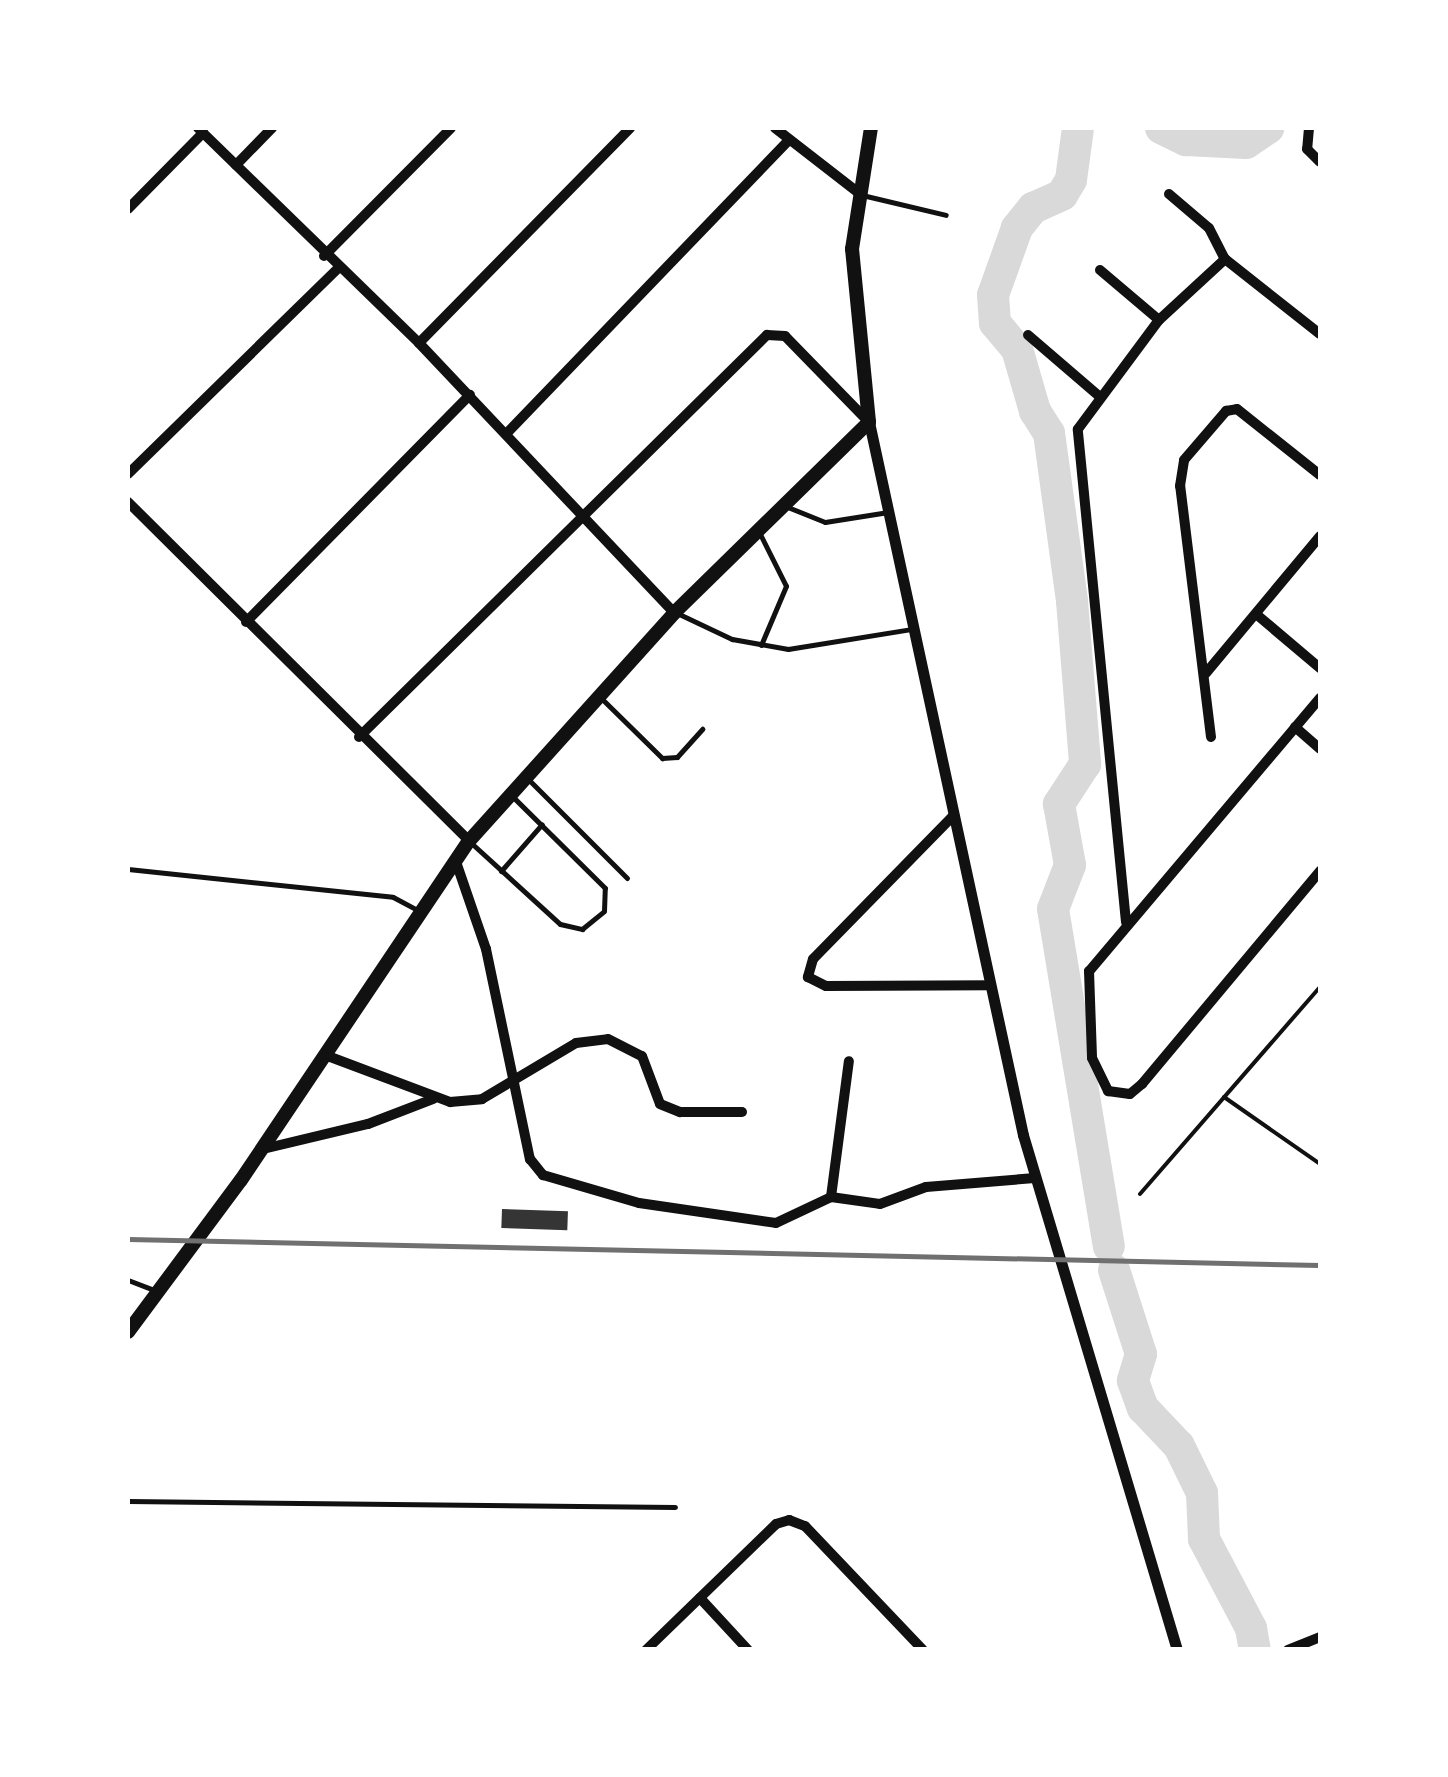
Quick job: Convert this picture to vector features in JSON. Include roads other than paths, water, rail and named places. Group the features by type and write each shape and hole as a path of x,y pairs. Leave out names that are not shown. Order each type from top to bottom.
{"main road":[{"path":"128,1332 262,1149 469,841 674,613 869,422 852,249 871,128"}],"street":[{"path":"236,165 272,128"},
{"path":"324,256 452,128"},
{"path":"420,342 630,128"},
{"path":"775,128 860,194"},
{"path":"1309,128 1308,149 1320,162"},
{"path":"128,209 201,130 324,256 420,342 586,513 674,613"},
{"path":"507,433 789,140"},
{"path":"1169,194 1209,228 1225,259 1320,334"},
{"path":"1126,922 1076,442 1099,396 1159,320 1225,259"},
{"path":"128,474 338,269"},
{"path":"1100,270 1159,320"},
{"path":"359,737 772,332 785,336 869,422 1035,1178 1178,1650"},
{"path":"1028,335 1099,396"},
{"path":"246,622 470,395"},
{"path":"1211,737 1179,472 1184,460 1226,411 1236,409 1320,475"},
{"path":"128,502 359,737 469,841"},
{"path":"1206,673 1320,536"},
{"path":"1256,614 1320,668"},
{"path":"1320,698 1126,922 1086,982 1100,1082 1118,1095 1130,1094 1320,872"},
{"path":"1296,727 1320,749"},
{"path":"953,816 813,959 808,977 826,986 990,985"},
{"path":"455,859 476,911 530,1159 543,1175 639,1203 776,1223 831,1197 880,1204 952,1183 1035,1178"},
{"path":"262,1149 368,1124 434,1099 482,1099 515,1084 576,1043 608,1038 642,1056 660,1104 680,1112 742,1112"},
{"path":"324,1055 434,1099"},
{"path":"831,1197 849,1061"},
{"path":"646,1650 776,1524 789,1520 804,1526 923,1650"},
{"path":"700,1598 748,1650"},
{"path":"1288,1650 1320,1637"}],"lane":[{"path":"860,194 946,215"},
{"path":"782,505 826,522 888,512"},
{"path":"757,530 786,586 760,645"},
{"path":"674,613 760,645 788,649 912,629"},
{"path":"599,696 662,758 677,757 702,729"},
{"path":"526,776 627,878"},
{"path":"469,841 570,929 582,929 604,911 605,888 510,794"},
{"path":"502,871 542,824"},
{"path":"128,868 393,897 419,911"},
{"path":"128,1280 161,1292"},
{"path":"128,1501 675,1507"}],"waterway":[{"path":"1078,128 1071,180 1062,195 1033,208 1017,228 993,295 995,323 1017,349 1035,411 1049,433 1072,601 1085,764 1059,804 1070,865 1053,909 1109,1246"},
{"path":"1161,128 1186,140 1246,143 1268,128"},
{"path":"1114,1270 1141,1354 1133,1381 1143,1408 1179,1446 1202,1493 1204,1539 1251,1628 1255,1650"}],"railway":[{"path":"128,1239 1320,1265"}]}
